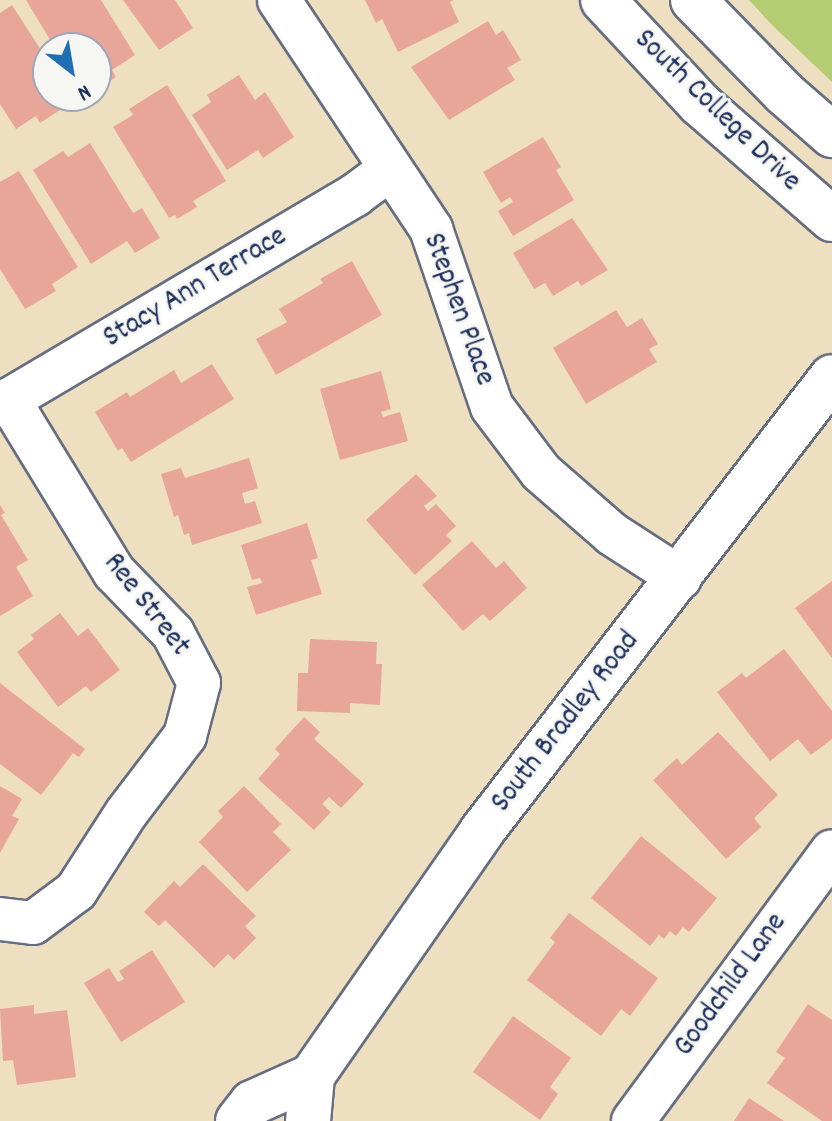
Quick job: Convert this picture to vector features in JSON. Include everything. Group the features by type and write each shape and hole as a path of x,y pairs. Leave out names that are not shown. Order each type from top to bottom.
{"street":[{"name":"Stephen Place","path":"279,0 431,229 492,407 541,472 612,534 680,578"},
{"name":"South College Drive","path":"603,0 700,104 832,219"},
{"name":"South College Drive","path":"693,0 784,93 832,135"},
{"name":"Stacy Ann Terrace","path":"4,402 355,195 390,169"},
{"name":"South Bradley Road","path":"308,1121 312,1076 482,831 832,377"},
{"name":"Ree Street","path":"4,402 114,572 173,633 199,683 185,736 127,812 76,891 17,921"},
{"name":"Goodchild Lane","path":"633,1121 832,851"},
{"path":"238,1121 252,1103 312,1076"}],"green space":[{"path":"749,0 832,0 832,82 772,25"}],"building":[{"path":"26,0 101,0 135,55 112,70 112,32 45,32"},
{"path":"123,0 175,0 193,28 159,50"},
{"path":"365,0 454,0 450,2 459,22 398,52 382,19 376,23"},
{"path":"12,5 32,36 32,112 57,112 40,123 36,116 16,129 0,104 0,13"},
{"path":"488,21 496,35 503,30 521,60 507,68 515,80 449,120 411,67"},
{"path":"239,75 255,100 265,92 294,137 263,158 258,150 227,170 192,115 211,102 207,95"},
{"path":"167,85 226,181 193,201 197,207 177,219 175,215 169,218 113,127 133,115 129,109"},
{"path":"543,137 561,167 556,170 574,200 513,236 498,211 513,202 510,197 501,203 483,172"},
{"path":"90,143 133,213 142,208 160,238 135,253 127,241 91,264 33,170 63,151 68,157"},
{"path":"19,171 78,267 52,284 56,291 25,309 0,269 0,182"},
{"path":"572,218 608,270 581,286 578,281 553,296 545,283 534,289 513,253"},
{"path":"352,261 382,315 276,375 256,339 287,322 279,309 323,283 320,279"},
{"path":"616,310 627,327 642,318 658,344 649,349 657,362 586,404 553,348"},
{"path":"212,364 234,399 131,462 122,448 118,451 95,412 127,392 130,397 174,370 181,383"},
{"path":"381,371 391,409 381,412 383,417 400,412 408,441 340,460 320,389"},
{"path":"249,458 258,488 242,493 245,504 255,501 262,523 192,545 189,533 184,535 178,515 174,517 161,474 181,468 185,478"},
{"path":"416,474 437,496 424,506 428,511 436,504 456,526 446,535 452,541 415,575 366,520"},
{"path":"0,505 5,513 1,515 28,560 16,567 33,596 0,616"},
{"path":"307,523 318,558 311,560 322,594 256,615 247,587 262,583 260,578 252,580 241,545"},
{"path":"472,541 496,568 504,561 527,588 490,621 483,614 463,631 422,585"},
{"path":"832,581 832,658 795,608"},
{"path":"60,613 78,636 88,628 120,670 91,692 86,686 58,707 17,652 34,639 31,635"},
{"path":"310,639 377,642 376,664 382,664 380,705 350,703 350,713 297,711 298,673 308,673"},
{"path":"784,649 832,711 832,739 811,755 798,739 770,761 717,692 742,673 746,678"},
{"path":"0,683 85,749 79,757 73,753 41,795 0,764"},
{"path":"304,717 320,732 314,739 364,784 341,808 329,797 322,804 331,812 314,830 258,779 280,754 275,749"},
{"path":"718,732 778,795 754,818 761,827 726,859 653,780 677,758 682,765"},
{"path":"0,786 22,799 12,816 19,819 0,853"},
{"path":"244,786 281,824 273,832 291,850 247,892 199,842 223,817 218,811"},
{"path":"641,836 717,898 689,932 683,927 676,936 670,931 664,939 659,935 650,946 591,898"},
{"path":"203,864 256,916 245,926 256,938 234,960 228,954 214,968 165,920 159,926 144,912 174,881 180,887"},
{"path":"569,913 658,978 630,1016 621,1009 601,1036 527,980 555,942 550,938"},
{"path":"152,950 185,1002 121,1042 84,983 109,968 118,982 124,979 119,971"},
{"path":"808,1004 832,1020 832,1121 822,1121 767,1083 785,1058 776,1052"},
{"path":"34,1005 34,1014 67,1010 76,1077 17,1085 13,1060 3,1061 0,1009"},
{"path":"513,1016 571,1058 550,1087 558,1094 540,1120 473,1072"},
{"path":"749,1098 784,1121 734,1121"}]}
